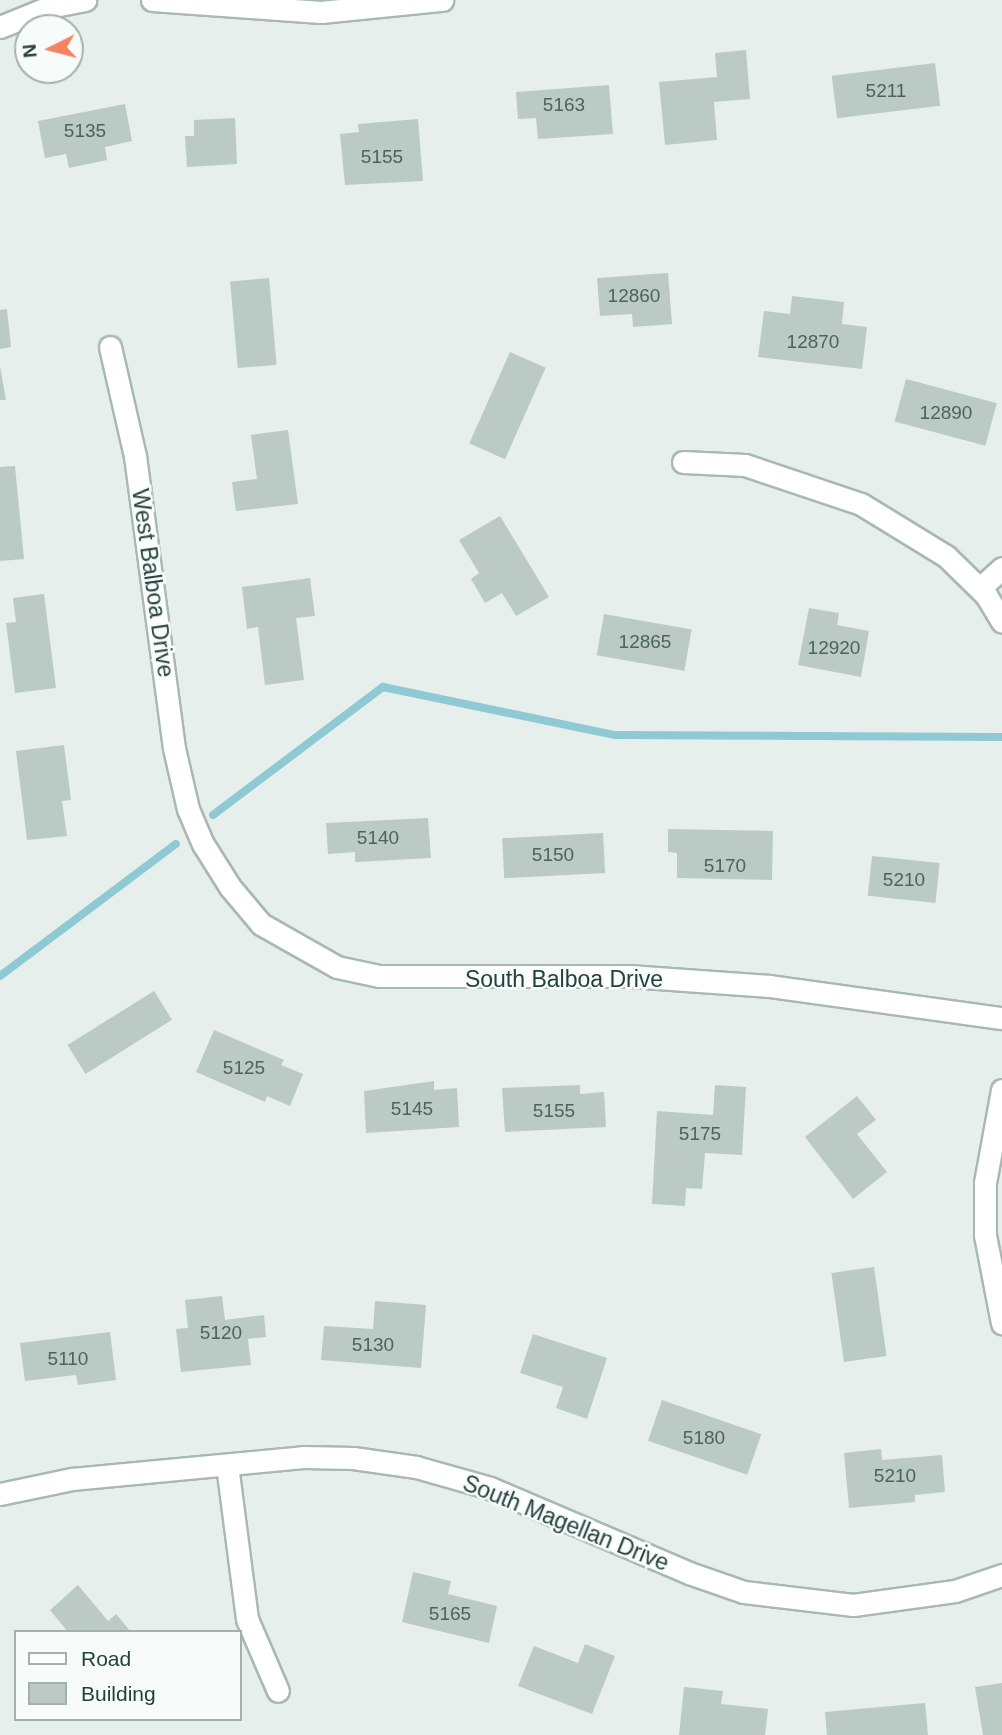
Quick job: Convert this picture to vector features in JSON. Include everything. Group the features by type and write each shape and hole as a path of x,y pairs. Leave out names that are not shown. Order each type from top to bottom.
{"street":[{"path":"0,27 49,7 85,0"},
{"path":"152,0 295,12 442,0"},
{"name":"West Balboa Drive","path":"110,347 135,456 174,748 192,820"},
{"path":"683,462 745,465 861,504 946,556 980,588 1002,622"},
{"path":"980,588 1002,568"},
{"name":"South Balboa Drive","path":"192,820 230,887 261,924 337,967 379,976 433,979 629,976 770,986 1002,1018"},
{"path":"1002,1090 985,1183 985,1235 1002,1323"},
{"name":"South Magellan Drive","path":"0,1494 72,1479 303,1457 353,1458 416,1467 489,1488 689,1573 744,1592 794,1601 853,1605 893,1602 955,1591 1002,1575"},
{"path":"227,1465 247,1619 278,1691"}],"building":[{"path":"746,50 750,99 714,102 717,140 665,145 659,82 717,77 715,53"},
{"path":"935,63 940,106 837,118 832,76"},
{"path":"609,85 613,134 538,139 536,118 518,119 516,92"},
{"path":"125,104 132,141 105,147 107,160 69,168 66,154 45,158 38,121"},
{"path":"235,118 237,164 187,167 185,136 194,136 194,120"},
{"path":"418,119 423,181 345,185 340,134 359,132 358,124"},
{"path":"668,273 672,324 633,327 632,314 600,316 597,278"},
{"path":"269,278 277,365 238,368 230,281"},
{"path":"792,296 844,302 842,324 867,327 862,369 758,357 764,311 790,314"},
{"path":"7,309 11,347 0,349 0,310"},
{"path":"510,352 546,368 505,459 469,443"},
{"path":"0,366 6,400 0,400"},
{"path":"906,379 997,403 985,446 895,422"},
{"path":"288,430 298,504 236,511 232,482 257,479 251,435"},
{"path":"15,466 24,559 0,561 0,467"},
{"path":"500,516 549,597 516,616 502,593 485,603 471,579 479,573 459,540"},
{"path":"310,578 315,616 296,618 304,680 265,685 258,627 247,629 242,587"},
{"path":"44,594 56,688 15,693 6,623 16,622 13,598"},
{"path":"809,608 839,613 837,625 869,631 861,677 798,665"},
{"path":"604,614 692,629 684,671 597,655"},
{"path":"64,745 71,800 62,801 67,836 27,840 16,751"},
{"path":"428,818 431,858 355,862 355,852 328,854 326,823"},
{"path":"668,829 773,831 772,880 677,878 677,853 668,852"},
{"path":"603,833 605,873 504,878 502,838"},
{"path":"872,856 940,863 935,903 868,896"},
{"path":"154,991 172,1020 86,1074 67,1045"},
{"path":"214,1030 284,1060 281,1065 303,1074 290,1106 267,1096 265,1102 196,1072"},
{"path":"434,1081 434,1090 457,1088 459,1127 366,1133 364,1091"},
{"path":"580,1085 580,1094 604,1092 606,1127 505,1132 502,1088"},
{"path":"715,1085 746,1087 742,1155 705,1153 702,1189 686,1188 685,1206 652,1204 657,1111 713,1115"},
{"path":"857,1096 876,1120 857,1134 887,1172 853,1199 805,1137"},
{"path":"874,1267 887,1356 844,1362 831,1273"},
{"path":"222,1296 225,1320 264,1315 266,1337 248,1339 251,1365 181,1372 176,1329 188,1328 185,1300"},
{"path":"375,1301 426,1305 421,1368 321,1360 324,1326 373,1329"},
{"path":"110,1332 116,1380 78,1385 76,1375 25,1381 20,1343"},
{"path":"533,1334 607,1358 587,1419 556,1408 563,1387 520,1373"},
{"path":"662,1400 761,1434 747,1475 648,1441"},
{"path":"881,1449 882,1460 942,1455 945,1492 915,1495 915,1502 849,1508 844,1453"},
{"path":"413,1572 451,1581 448,1594 497,1606 489,1643 402,1622"},
{"path":"78,1585 108,1621 116,1614 129,1630 66,1630 50,1610"},
{"path":"585,1644 615,1656 592,1714 518,1686 534,1646 578,1663"},
{"path":"1002,1683 1002,1735 983,1735 975,1687"},
{"path":"684,1687 723,1691 721,1704 768,1709 765,1735 679,1735"},
{"path":"925,1703 928,1735 827,1735 825,1712"}],"waterway":[{"path":"213,815 383,687 615,735 1002,737"},
{"path":"0,976 176,844"}]}
